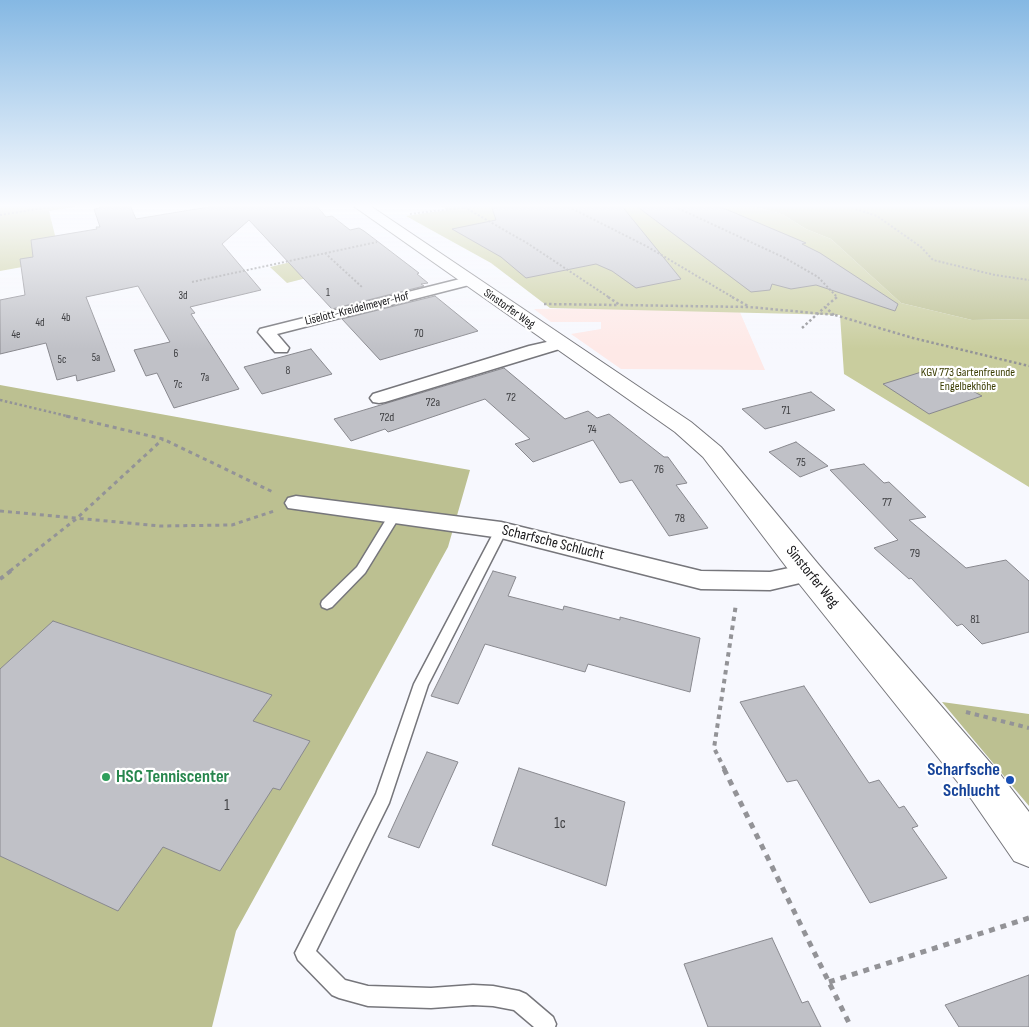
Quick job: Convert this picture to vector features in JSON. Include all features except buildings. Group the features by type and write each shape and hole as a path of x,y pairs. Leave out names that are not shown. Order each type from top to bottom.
{"street":[{"name":"Sinstorfer Weg","path":"436,253 468,281 683,427 712,452 808,573 986,787 1029,846"},
{"name":"Liselott-Kreidelmeyer-Hof","path":"280,348 266,332 468,281"},
{"name":"Sinstorfer Weg","path":"379,398 560,344"},
{"name":"Scharfsche Schlucht","path":"296,503 501,530 701,580 770,581 808,573"}],"lane":[{"path":"327,604 361,570 394,516"},
{"path":"501,530 421,684 383,797 305,953 338,988 368,996 431,998 473,995 493,996 519,1001 546,1024"}],"path":[{"path":"192,282 325,253 366,290"},
{"path":"543,253 620,304"},
{"path":"658,253 749,306"},
{"path":"774,253 818,277 837,297 802,328"},
{"path":"926,253 933,260 995,275 1029,280"},
{"path":"501,304 749,306 835,315 913,338 1029,366"},
{"path":"825,307 835,315"},
{"path":"0,400 163,439 296,503"},
{"path":"0,579 76,519 163,439"},
{"path":"0,511 160,526 232,525 296,503"},
{"path":"740,581 714,748 852,1027"},
{"path":"961,711 1029,728"},
{"path":"829,982 1029,918"}],"shaded area":[{"path":"534,309 739,310 765,370 621,369 571,334 601,329 601,322 551,322"}],"green space":[{"path":"0,253 59,253 61,260 0,271"},
{"name":"KGV 773 Gartenfreunde Engelbekhöhe","path":"473,253 846,253 901,303 972,320 1029,319 1029,487 844,374 840,315 550,308 491,263"},
{"path":"846,253 1029,253 1029,319 972,320 901,303"},
{"path":"320,255 338,270 287,283 270,267"},
{"path":"0,385 470,470 448,547 236,931 212,1027 0,1027"},
{"path":"942,702 1029,714 1029,806"}],"place":[{"name":"HSC Tenniscenter","path":"106,777"},
{"name":"Scharfsche Schlucht","path":"1010,780"}]}
